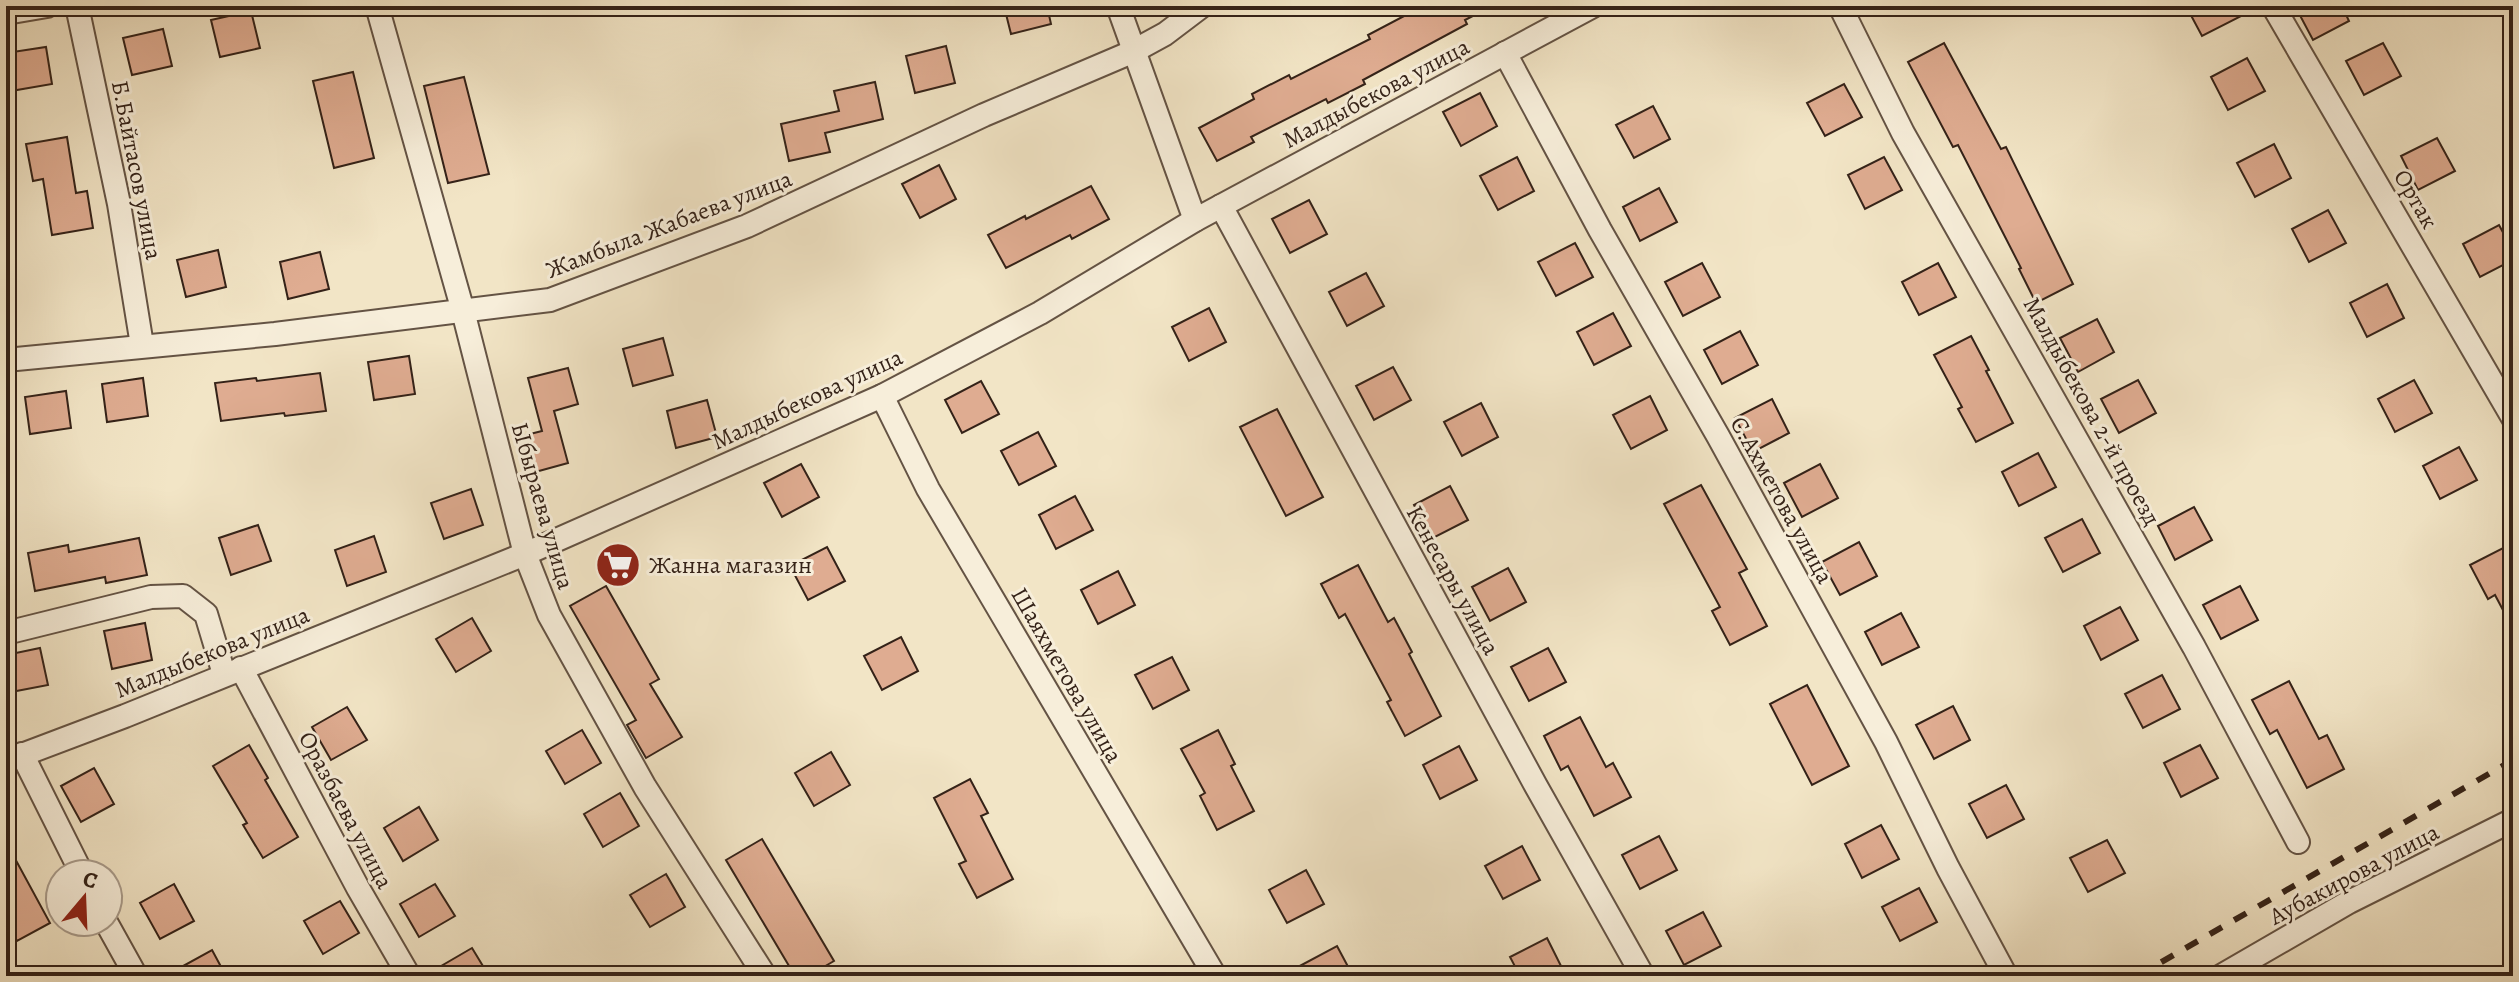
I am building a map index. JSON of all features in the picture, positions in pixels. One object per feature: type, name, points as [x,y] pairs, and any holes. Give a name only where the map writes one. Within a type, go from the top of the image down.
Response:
[{"type":"street","points":[[6,13],[47,6]]},
{"type":"street","name":"Б.Байтасов улица","points":[[77,6],[119,204],[142,345]]},
{"type":"street","name":"Ыбыраева улица","points":[[377,6],[463,311],[525,554],[549,615],[645,787],[765,976]]},
{"type":"street","points":[[1118,6],[1132,52],[1195,220]]},
{"type":"street","name":"Жамбыла Жабаева улица","points":[[6,360],[275,334],[550,300],[747,226],[984,115],[1132,52],[1165,34],[1202,6]]},
{"type":"street","name":"Малдыбекова улица","points":[[14,758],[525,554],[882,396],[1040,313],[1195,220],[1593,6]]},
{"type":"street","name":"Малдыбекова 2-й проезд","points":[[1840,6],[1903,133],[2186,633],[2298,842]]},
{"type":"street","name":"Ортак","points":[[2273,6],[2513,418]]},
{"type":"street","name":"С.Ахметова улица","points":[[1505,53],[1600,230],[1718,436],[1886,742],[2006,976]]},
{"type":"street","name":"Кенесары улица","points":[[1221,206],[1536,786],[1643,976]]},
{"type":"street","name":"Шаяхметова улица","points":[[882,396],[928,489],[1215,976]]},
{"type":"street","name":"Оразбаева улица","points":[[6,633],[151,597],[183,596],[206,614],[232,671],[409,976]]},
{"type":"street","points":[[14,758],[73,858]]},
{"type":"street","name":"Аубакирова улица","points":[[2221,976],[2349,902],[2513,820]]},
{"type":"street","points":[[115,938],[136,976]]},
{"type":"building","points":[[1004,6],[1047,6],[1051,24],[1011,34]]},
{"type":"building","points":[[1423,6],[1492,6],[1465,20],[1467,24],[1363,80],[1365,84],[1328,103],[1326,99],[1251,137],[1254,142],[1217,161],[1199,128],[1254,99],[1252,94],[1289,75],[1291,79],[1370,39],[1368,35]]},
{"type":"building","points":[[2186,6],[2259,6],[2259,7],[2202,36]]},
{"type":"building","points":[[2295,6],[2342,6],[2349,21],[2313,40]]},
{"type":"building","points":[[251,11],[260,48],[220,57],[211,20]]},
{"type":"building","points":[[163,29],[172,66],[132,75],[123,38]]},
{"type":"building","points":[[1944,43],[2001,149],[2006,147],[2073,284],[2036,303],[1958,145],[1953,147],[1908,62]]},
{"type":"building","points":[[2383,43],[2401,76],[2364,95],[2346,61]]},
{"type":"building","points":[[946,46],[955,83],[915,93],[906,56]]},
{"type":"building","points":[[46,47],[52,84],[11,91],[6,53]]},
{"type":"building","points":[[2247,58],[2265,91],[2228,110],[2211,77]]},
{"type":"building","points":[[353,72],[374,158],[334,168],[313,81]]},
{"type":"building","points":[[464,77],[489,174],[448,183],[424,86]]},
{"type":"building","points":[[875,82],[883,119],[825,133],[830,152],[789,161],[781,124],[839,111],[834,91]]},
{"type":"building","points":[[1844,84],[1862,117],[1825,136],[1807,103]]},
{"type":"building","points":[[1480,93],[1497,126],[1461,146],[1443,112]]},
{"type":"building","points":[[1653,106],[1670,139],[1634,158],[1616,125]]},
{"type":"building","points":[[67,137],[76,193],[87,191],[93,228],[52,235],[43,179],[33,181],[26,144]]},
{"type":"building","points":[[2437,138],[2455,171],[2418,190],[2401,156]]},
{"type":"building","points":[[2274,144],[2291,178],[2255,197],[2237,163]]},
{"type":"building","points":[[1517,157],[1534,191],[1498,210],[1480,176]]},
{"type":"building","points":[[1884,157],[1902,190],[1865,209],[1848,175]]},
{"type":"building","points":[[939,165],[956,199],[920,218],[902,184]]},
{"type":"building","points":[[1091,186],[1109,219],[1006,268],[988,235]]},
{"type":"building","points":[[1659,188],[1677,222],[1640,241],[1623,207]]},
{"type":"building","points":[[1309,200],[1327,234],[1290,253],[1272,219]]},
{"type":"building","points":[[2328,210],[2346,243],[2309,262],[2292,229]]},
{"type":"building","points":[[2499,225],[2513,251],[2513,260],[2480,277],[2463,244]]},
{"type":"building","points":[[1575,243],[1593,277],[1556,296],[1538,262]]},
{"type":"building","points":[[218,250],[226,287],[186,297],[177,260]]},
{"type":"building","points":[[320,252],[329,289],[288,299],[280,262]]},
{"type":"building","points":[[1702,263],[1720,297],[1683,316],[1665,282]]},
{"type":"building","points":[[1938,263],[1956,297],[1919,315],[1902,282]]},
{"type":"building","points":[[1366,273],[1384,306],[1347,326],[1329,292]]},
{"type":"building","points":[[2387,284],[2404,318],[2367,337],[2350,303]]},
{"type":"building","points":[[1209,308],[1226,342],[1189,361],[1172,327]]},
{"type":"building","points":[[1613,313],[1631,346],[1594,365],[1577,332]]},
{"type":"building","points":[[2097,319],[2114,352],[2078,372],[2060,338]]},
{"type":"building","points":[[1740,331],[1758,365],[1722,384],[1704,350]]},
{"type":"building","points":[[1971,336],[2013,423],[1976,442],[1958,409],[1962,407],[1934,355]]},
{"type":"building","points":[[663,338],[673,375],[633,386],[623,349]]},
{"type":"building","points":[[409,356],[415,394],[374,400],[368,362]]},
{"type":"building","points":[[1393,367],[1411,400],[1374,420],[1356,386]]},
{"type":"building","points":[[568,368],[578,404],[554,411],[568,463],[528,474],[518,437],[542,431],[528,378]]},
{"type":"building","points":[[320,373],[326,411],[221,421],[215,383]]},
{"type":"building","points":[[143,378],[148,416],[107,422],[102,384]]},
{"type":"building","points":[[2138,380],[2156,413],[2119,433],[2101,399]]},
{"type":"building","points":[[2414,380],[2432,413],[2395,432],[2378,399]]},
{"type":"building","points":[[981,381],[999,414],[962,433],[945,400]]},
{"type":"building","points":[[66,391],[71,428],[30,434],[25,397]]},
{"type":"building","points":[[1650,396],[1667,430],[1631,449],[1613,415]]},
{"type":"building","points":[[1772,399],[1789,433],[1753,452],[1735,418]]},
{"type":"building","points":[[707,400],[717,437],[676,448],[667,411]]},
{"type":"building","points":[[1481,403],[1498,437],[1462,456],[1444,422]]},
{"type":"building","points":[[1277,409],[1323,497],[1286,516],[1240,427]]},
{"type":"building","points":[[1038,432],[1056,466],[1019,485],[1001,451]]},
{"type":"building","points":[[2459,447],[2477,480],[2440,499],[2423,466]]},
{"type":"building","points":[[2038,453],[2056,487],[2019,506],[2002,472]]},
{"type":"building","points":[[801,464],[819,497],[782,517],[764,483]]},
{"type":"building","points":[[1820,464],[1838,498],[1802,517],[1784,483]]},
{"type":"building","points":[[1701,485],[1747,569],[1739,573],[1767,626],[1730,645],[1712,611],[1720,607],[1664,504]]},
{"type":"building","points":[[1450,486],[1468,520],[1431,539],[1414,505]]},
{"type":"building","points":[[471,489],[483,525],[444,539],[431,503]]},
{"type":"building","points":[[1075,496],[1093,530],[1056,549],[1039,515]]},
{"type":"building","points":[[2194,507],[2212,540],[2175,560],[2158,526]]},
{"type":"building","points":[[2082,519],[2100,553],[2063,572],[2045,538]]},
{"type":"building","points":[[258,525],[271,561],[231,575],[219,538]]},
{"type":"building","points":[[374,536],[386,572],[347,586],[335,550]]},
{"type":"building","points":[[139,538],[147,575],[106,583],[105,577],[35,591],[28,553],[68,545],[69,552]]},
{"type":"building","points":[[1859,542],[1877,576],[1840,595],[1822,562]]},
{"type":"building","points":[[2507,546],[2513,558],[2513,629],[2495,595],[2488,599],[2470,565]]},
{"type":"building","points":[[827,547],[845,581],[808,600],[790,566]]},
{"type":"building","points":[[1358,565],[1388,622],[1394,618],[1441,716],[1405,736],[1387,702],[1391,700],[1345,614],[1339,618],[1321,584]]},
{"type":"building","points":[[1508,568],[1526,602],[1490,621],[1472,587]]},
{"type":"building","points":[[1118,571],[1135,605],[1098,624],[1081,590]]},
{"type":"building","points":[[606,586],[659,679],[650,684],[682,737],[646,758],[627,725],[636,720],[570,606]]},
{"type":"building","points":[[2240,586],[2258,620],[2221,639],[2203,605]]},
{"type":"building","points":[[2120,607],[2138,640],[2101,660],[2084,626]]},
{"type":"building","points":[[1901,613],[1919,647],[1882,665],[1865,632]]},
{"type":"building","points":[[472,618],[491,651],[456,672],[436,639]]},
{"type":"building","points":[[145,623],[152,660],[112,669],[104,631]]},
{"type":"building","points":[[901,637],[918,671],[882,690],[864,656]]},
{"type":"building","points":[[40,648],[48,685],[6,693],[6,655]]},
{"type":"building","points":[[1548,648],[1566,682],[1529,701],[1511,667]]},
{"type":"building","points":[[1172,657],[1189,690],[1153,709],[1135,675]]},
{"type":"building","points":[[2162,675],[2180,709],[2143,728],[2125,694]]},
{"type":"building","points":[[2289,681],[2319,739],[2327,735],[2344,769],[2307,788],[2277,730],[2270,734],[2252,700]]},
{"type":"building","points":[[1807,685],[1849,766],[1812,785],[1770,704]]},
{"type":"building","points":[[1953,706],[1970,740],[1934,759],[1916,725]]},
{"type":"building","points":[[347,707],[367,740],[331,760],[312,727]]},
{"type":"building","points":[[1580,717],[1606,767],[1613,763],[1631,797],[1594,816],[1568,766],[1561,770],[1544,736]]},
{"type":"building","points":[[582,730],[601,763],[565,784],[546,751]]},
{"type":"building","points":[[1218,730],[1235,764],[1231,766],[1254,811],[1217,830],[1200,796],[1205,793],[1181,749]]},
{"type":"building","points":[[249,745],[298,837],[263,858],[243,825],[247,823],[213,766]]},
{"type":"building","points":[[2200,745],[2218,778],[2181,797],[2164,763]]},
{"type":"building","points":[[1459,746],[1477,780],[1440,799],[1423,765]]},
{"type":"building","points":[[831,752],[850,785],[814,806],[795,773]]},
{"type":"building","points":[[94,768],[114,804],[81,822],[61,786]]},
{"type":"building","points":[[970,779],[988,813],[981,816],[1013,879],[977,898],[959,864],[966,861],[934,798]]},
{"type":"building","points":[[2006,785],[2024,819],[1987,838],[1969,804]]},
{"type":"building","points":[[620,793],[639,826],[603,847],[584,814]]},
{"type":"building","points":[[419,807],[438,840],[403,861],[384,828]]},
{"type":"building","points":[[1881,825],[1899,859],[1862,878],[1845,844]]},
{"type":"building","points":[[1659,836],[1677,870],[1640,889],[1622,855]]},
{"type":"building","points":[[762,839],[834,961],[808,976],[795,976],[726,860]]},
{"type":"building","points":[[2107,840],[2125,873],[2088,892],[2070,858]]},
{"type":"building","points":[[6,842],[44,912],[44,926],[17,941],[6,921]]},
{"type":"building","points":[[1522,846],[1540,880],[1503,899],[1485,866]]},
{"type":"building","points":[[1306,870],[1324,904],[1287,923],[1269,890]]},
{"type":"building","points":[[666,874],[685,907],[650,927],[630,895]]},
{"type":"building","points":[[174,884],[194,921],[160,939],[140,903]]},
{"type":"building","points":[[435,884],[455,916],[419,937],[400,904]]},
{"type":"building","points":[[1919,888],[1937,922],[1900,941],[1882,907]]},
{"type":"building","points":[[340,901],[359,933],[323,954],[304,921]]},
{"type":"building","points":[[1703,912],[1721,946],[1684,965],[1666,931]]},
{"type":"building","points":[[1547,938],[1566,976],[1520,976],[1510,957]]},
{"type":"building","points":[[1337,946],[1353,976],[1281,976]]},
{"type":"building","points":[[472,948],[489,976],[424,976]]},
{"type":"building","points":[[212,950],[226,976],[165,976]]},
{"type":"railway","points":[[2137,976],[2513,760]]},
{"type":"place","name":"Жанна магазин","points":[[618,565]]}]
